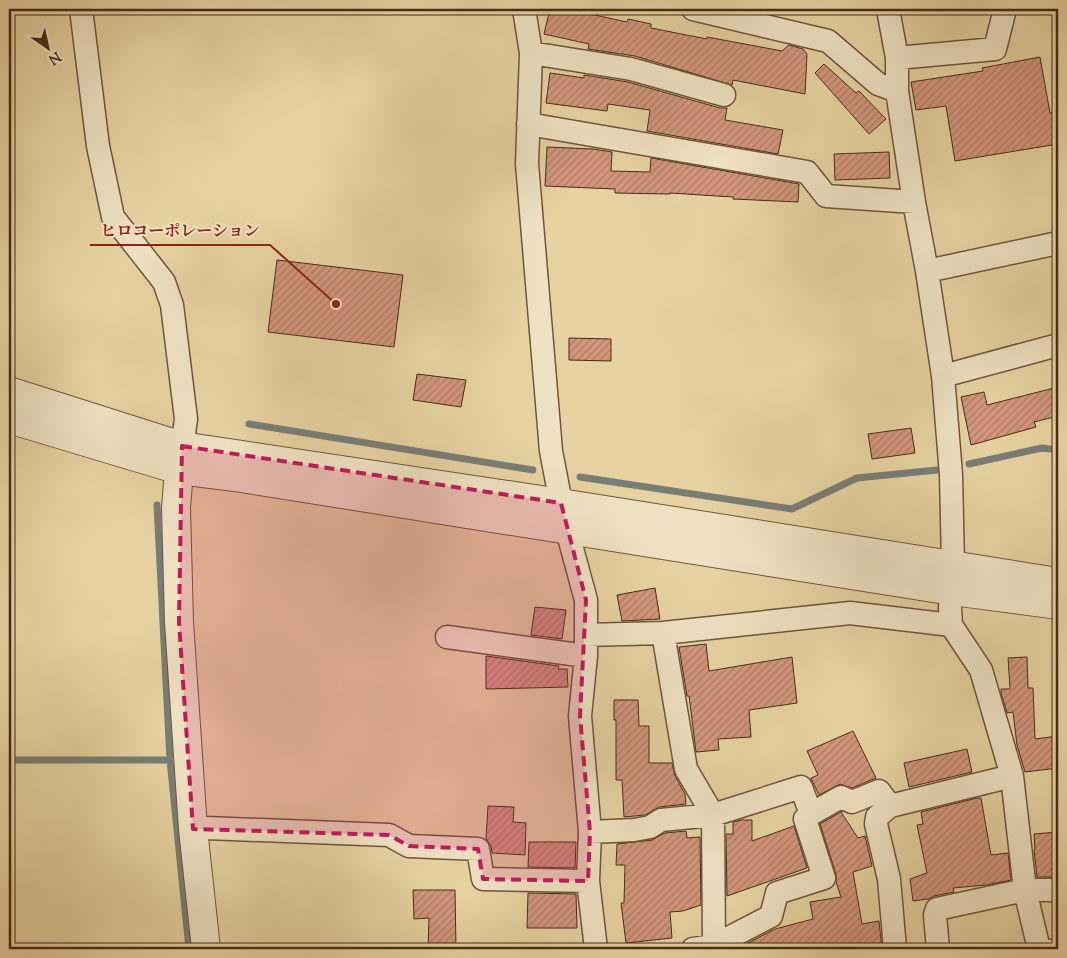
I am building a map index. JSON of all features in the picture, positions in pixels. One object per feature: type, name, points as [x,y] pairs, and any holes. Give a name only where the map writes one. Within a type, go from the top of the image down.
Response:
[{"type":"street","points":[[81,9],[98,146],[114,217],[164,282],[172,305],[186,420],[180,458],[176,508],[179,622],[193,829],[206,949]]},
{"type":"street","points":[[524,9],[532,53],[527,164],[551,451],[567,530],[586,600],[586,645],[580,716],[590,832],[588,881],[596,949]]},
{"type":"street","points":[[693,9],[828,41],[878,84],[897,91]]},
{"type":"street","points":[[888,9],[897,58],[897,91],[943,376],[951,475],[951,625],[981,670],[1012,776],[1025,890],[1045,947]]},
{"type":"street","points":[[897,58],[995,49],[1005,9]]},
{"type":"street","points":[[532,53],[631,69],[724,94]]},
{"type":"street","points":[[528,124],[807,172],[826,196],[914,202]]},
{"type":"street","points":[[927,271],[1058,244]]},
{"type":"street","points":[[943,376],[1058,345]]},
{"type":"street","points":[[9,391],[180,458],[561,503],[952,578],[1058,606]]},
{"type":"street","points":[[9,419],[180,458],[567,530],[952,578],[1058,582]]},
{"type":"street","points":[[447,637],[586,645],[663,634],[850,613],[951,625]]},
{"type":"street","points":[[663,634],[686,770],[713,815],[707,948],[771,916],[777,893],[824,878],[804,819],[841,797],[852,802],[879,792],[890,806]]},
{"type":"street","points":[[895,949],[889,879],[876,824],[877,817],[890,806],[1012,776]]},
{"type":"street","points":[[590,832],[634,830],[650,827],[661,820],[713,815],[801,786],[811,814]]},
{"type":"street","points":[[193,829],[389,835],[409,846],[478,848],[483,879],[588,881]]},
{"type":"street","points":[[938,949],[935,915],[937,909],[1025,890],[1058,890]]},
{"type":"highlighted area","points":[[182,446],[561,503],[586,600],[580,716],[590,832],[588,881],[483,879],[478,849],[409,846],[389,835],[193,829],[179,622]]},
{"type":"building","points":[[550,9],[577,9],[577,11],[627,22],[628,19],[651,24],[651,28],[782,51],[789,45],[803,49],[807,54],[805,94],[733,80],[732,85],[635,56],[588,49],[589,44],[544,34]]},
{"type":"building","points":[[1040,57],[1050,113],[1058,112],[1058,144],[955,161],[946,106],[916,110],[911,82],[983,71],[982,68]]},
{"type":"building","points":[[824,64],[856,93],[859,91],[886,119],[869,134],[815,73]]},
{"type":"building","points":[[550,73],[584,78],[584,75],[628,82],[720,108],[727,108],[725,120],[783,130],[778,154],[647,131],[650,110],[608,104],[607,111],[546,103]]},
{"type":"building","points":[[547,147],[593,149],[612,152],[611,171],[650,172],[651,158],[799,184],[798,202],[733,199],[733,197],[670,193],[615,193],[615,189],[545,186]]},
{"type":"building","points":[[889,152],[890,178],[835,180],[834,154]]},
{"type":"building","points":[[277,260],[403,275],[394,347],[268,332]]},
{"type":"building","points":[[569,338],[611,339],[611,361],[569,360]]},
{"type":"building","points":[[417,374],[466,380],[461,407],[413,400]]},
{"type":"building","points":[[1058,387],[1058,416],[1034,422],[1036,427],[971,445],[961,397],[984,392],[987,405]]},
{"type":"building","points":[[911,428],[915,453],[872,459],[868,434]]},
{"type":"building","points":[[655,588],[660,619],[622,621],[617,595]]},
{"type":"building","points":[[535,607],[566,610],[562,639],[531,635]]},
{"type":"building","points":[[706,644],[709,671],[792,657],[797,703],[749,710],[751,737],[718,739],[719,750],[696,752],[689,696],[687,696],[679,647]]},
{"type":"building","points":[[486,656],[559,666],[558,669],[567,669],[568,687],[486,689]]},
{"type":"building","points":[[1027,657],[1028,688],[1033,688],[1035,739],[1058,736],[1058,768],[1025,772],[1017,745],[1013,712],[1007,713],[1001,693],[1001,689],[1010,689],[1008,658]]},
{"type":"building","points":[[614,700],[638,700],[639,726],[649,726],[649,763],[672,763],[675,776],[685,794],[686,804],[659,807],[645,815],[624,817],[622,780],[616,780]]},
{"type":"building","points":[[853,731],[876,778],[852,788],[840,784],[819,795],[811,778],[818,775],[807,751]]},
{"type":"building","points":[[967,749],[972,772],[909,787],[904,763]]},
{"type":"building","points":[[981,798],[991,855],[1008,853],[1011,880],[986,885],[953,888],[954,892],[913,901],[910,879],[927,873],[917,825],[923,824],[921,812]]},
{"type":"building","points":[[488,806],[514,807],[513,822],[526,823],[525,855],[492,853],[491,846],[486,839]]},
{"type":"building","points":[[841,812],[858,838],[865,836],[872,866],[853,872],[862,924],[879,921],[882,949],[745,949],[744,945],[775,929],[813,919],[810,902],[841,897],[836,882],[836,874],[820,824]]},
{"type":"building","points":[[752,820],[752,841],[794,826],[807,868],[727,896],[726,834],[733,834],[733,822]]},
{"type":"building","points":[[686,831],[687,838],[700,837],[701,905],[683,911],[670,912],[672,938],[626,943],[621,903],[624,903],[625,865],[616,865],[617,844],[652,840],[665,833]]},
{"type":"building","points":[[1058,832],[1058,877],[1037,877],[1034,834]]},
{"type":"building","points":[[529,842],[576,842],[575,868],[528,867]]},
{"type":"building","points":[[413,890],[455,890],[456,949],[428,949],[429,918],[414,919]]},
{"type":"building","points":[[528,893],[576,894],[577,928],[527,928]]},
{"type":"waterway","points":[[249,424],[533,470]]},
{"type":"waterway","points":[[969,464],[1042,448],[1058,450]]},
{"type":"waterway","points":[[580,477],[792,509],[857,478],[937,470]]},
{"type":"waterway","points":[[157,505],[170,760],[189,949]]},
{"type":"waterway","points":[[9,760],[170,760]]},
{"type":"place","name":"ヒロコーポレーション","points":[[336,304]]}]
